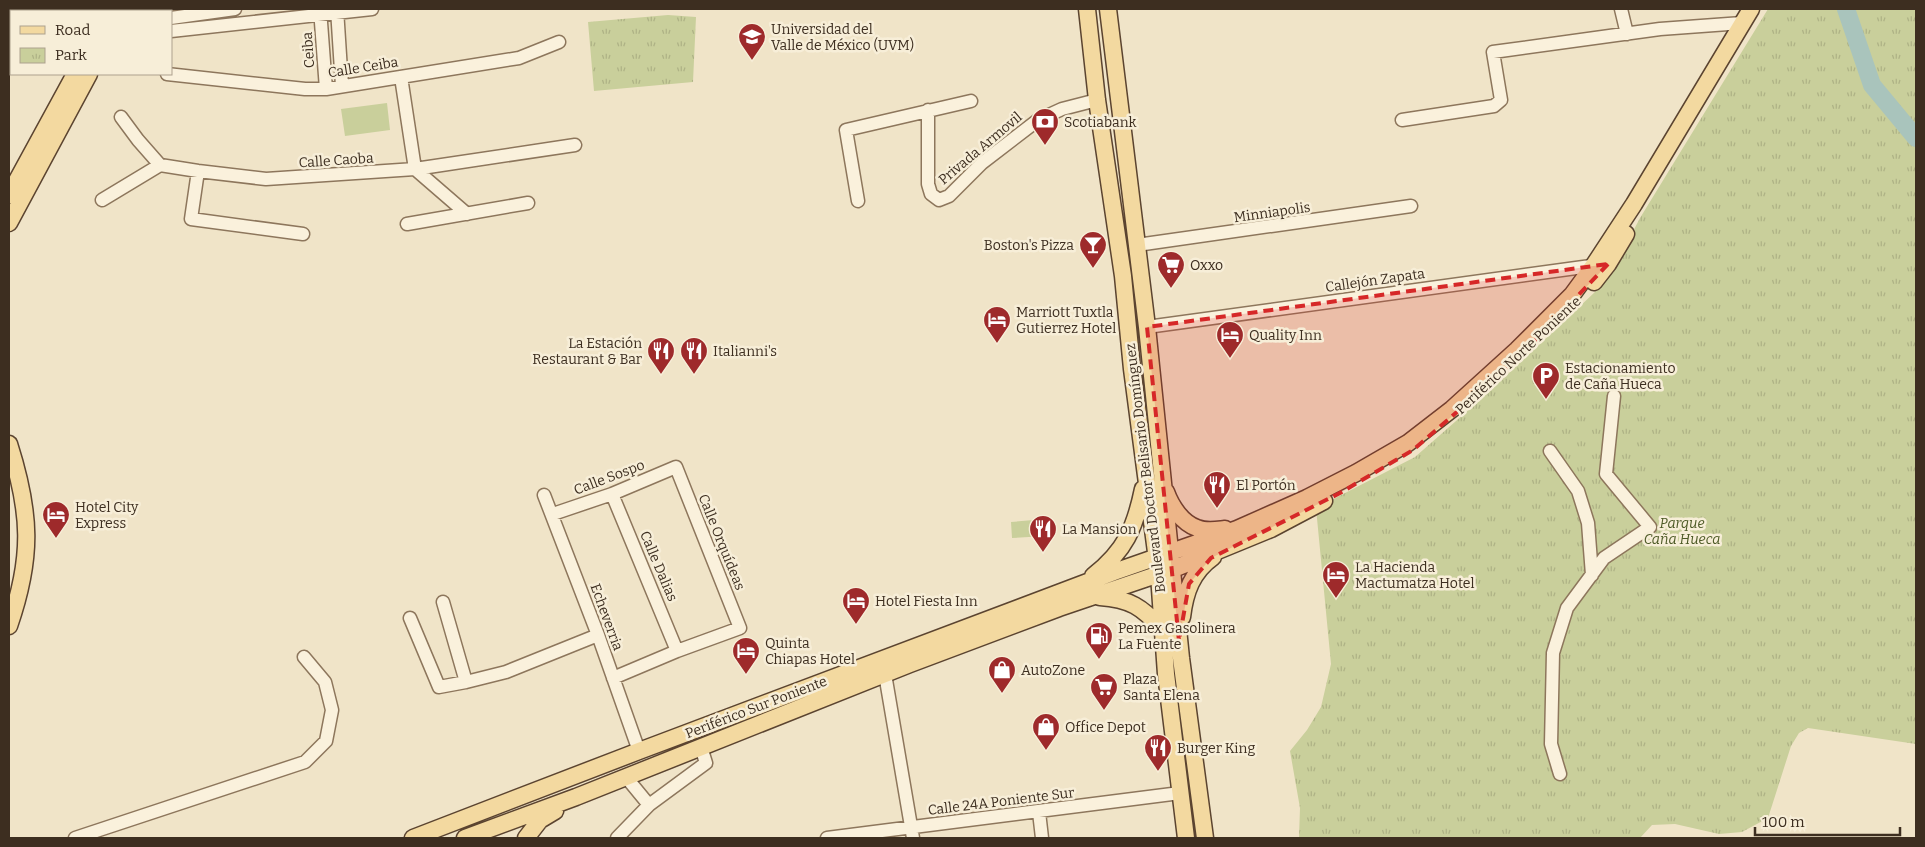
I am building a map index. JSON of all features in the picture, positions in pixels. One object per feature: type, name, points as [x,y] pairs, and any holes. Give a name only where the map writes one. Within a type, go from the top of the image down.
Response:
[{"type":"main road","name":"Boulevard Doctor Belisario Domínguez","points":[[1088,9],[1097,100],[1164,564],[1179,641],[1205,838]]},
{"type":"main road","name":"Boulevard Doctor Belisario Domínguez","points":[[1108,9],[1147,327],[1153,479]]},
{"type":"main road","name":"Periférico Norte Poniente","points":[[1164,564],[1226,548],[1272,529],[1413,450],[1516,361],[1583,295],[1639,196],[1751,9]]},
{"type":"main road","name":"Periférico Norte Poniente","points":[[1164,564],[1307,498],[1356,473],[1408,442],[1452,408],[1517,350],[1601,264],[1760,9]]},
{"type":"main road","points":[[9,195],[85,75]]},
{"type":"main road","points":[[9,222],[85,75]]},
{"type":"main road","points":[[9,444],[26,520],[26,558],[21,588],[9,626]]},
{"type":"main road","points":[[1153,479],[1186,523],[1207,530],[1237,529]]},
{"type":"main road","points":[[1080,586],[1118,554],[1138,517],[1153,479]]},
{"type":"main road","points":[[1179,641],[1184,601],[1189,584],[1198,569],[1226,548]]},
{"type":"main road","name":"Boulevard Doctor Belisario Domínguez","points":[[1164,564],[1162,629],[1186,838]]},
{"type":"main road","name":"Periférico Sur Poniente","points":[[466,838],[493,833],[576,796],[701,747],[859,676],[916,646],[1080,586],[1164,564]]},
{"type":"main road","name":"Periférico Sur Poniente","points":[[413,838],[639,751],[859,676],[885,674],[1093,596],[1164,564]]},
{"type":"main road","points":[[1093,596],[1118,598],[1129,602],[1147,613],[1162,629]]},
{"type":"main road","points":[[910,664],[916,656],[916,646]]},
{"type":"main road","points":[[526,838],[540,820],[576,796]]},
{"type":"main road","points":[[484,811],[493,833]]},
{"type":"street","points":[[172,18],[235,9]]},
{"type":"street","points":[[172,31],[320,12],[372,9]]},
{"type":"street","points":[[1621,9],[1626,34]]},
{"type":"street","points":[[337,11],[342,86]]},
{"type":"street","name":"Ceiba","points":[[320,12],[326,88]]},
{"type":"street","points":[[1402,120],[1499,104],[1501,100],[1493,52],[1626,34],[1742,24]]},
{"type":"street","name":"Calle Ceiba","points":[[172,74],[305,89],[326,88],[519,58],[558,42]]},
{"type":"street","points":[[401,77],[415,169],[467,214]]},
{"type":"street","name":"Privada Armovil","points":[[928,110],[928,184],[931,194],[939,200],[949,196],[982,163],[1038,120],[1062,109],[1097,100]]},
{"type":"street","points":[[858,201],[846,130],[971,101]]},
{"type":"street","points":[[102,200],[160,164],[138,140],[121,117]]},
{"type":"street","name":"Calle Caoba","points":[[160,164],[198,172],[266,179],[415,169],[575,145]]},
{"type":"street","points":[[198,172],[191,220],[303,234]]},
{"type":"street","points":[[407,224],[528,203]]},
{"type":"street","name":"Minniapolis","points":[[1137,245],[1412,206]]},
{"type":"street","name":"Callejón Zapata","points":[[1147,327],[1601,264]]},
{"type":"street","points":[[1560,774],[1550,744],[1553,653],[1567,608],[1604,558],[1650,527],[1606,474],[1614,396]]},
{"type":"street","points":[[1550,451],[1578,491],[1588,523],[1592,575]]},
{"type":"street","name":"Calle Sospo","points":[[553,514],[612,494],[676,467]]},
{"type":"street","name":"Calle Orquídeas","points":[[676,467],[740,628],[677,651]]},
{"type":"street","name":"Calle Dalias","points":[[612,494],[677,651]]},
{"type":"street","name":"Echeverria","points":[[544,495],[553,514],[598,635],[639,751]]},
{"type":"street","points":[[443,602],[466,682]]},
{"type":"street","points":[[410,618],[439,687],[506,672],[598,635]]},
{"type":"street","points":[[613,678],[677,651]]},
{"type":"street","points":[[75,838],[305,762],[326,741],[332,710],[325,682],[304,657]]},
{"type":"street","points":[[885,674],[912,832]]},
{"type":"street","points":[[617,838],[649,805],[706,763],[701,747]]},
{"type":"street","points":[[626,777],[649,805]]},
{"type":"street","name":"Calle 24A Poniente Sur","points":[[827,838],[912,832],[1039,812],[1180,793]]},
{"type":"street","points":[[1039,812],[1042,838]]},
{"type":"highlighted area","points":[[1608,264],[1516,361],[1413,450],[1340,493],[1211,558],[1189,584],[1179,641],[1147,327]]},
{"type":"green space","name":"Parque Caña Hueca","points":[[1768,9],[1916,9],[1916,744],[1808,728],[1799,733],[1791,746],[1768,818],[1742,832],[1719,834],[1675,824],[1652,825],[1640,838],[1299,838],[1300,808],[1290,751],[1307,730],[1321,707],[1331,664],[1316,508],[1415,457],[1489,392],[1596,291]]},
{"type":"green space","points":[[668,15],[696,17],[693,82],[594,91],[588,22]]},
{"type":"green space","points":[[387,103],[390,130],[345,136],[341,109]]},
{"type":"green space","points":[[1045,519],[1046,536],[1012,538],[1011,522]]},
{"type":"waterway","points":[[1846,9],[1872,85],[1916,138]]},
{"type":"place","name":"Universidad del Valle de México (UVM)","points":[[752,61]]},
{"type":"place","name":"Scotiabank","points":[[1045,146]]},
{"type":"place","name":"Boston's Pizza","points":[[1093,269]]},
{"type":"place","name":"Oxxo","points":[[1171,289]]},
{"type":"place","name":"Marriott Tuxtla Gutierrez Hotel","points":[[997,344]]},
{"type":"place","name":"Quality Inn","points":[[1230,359]]},
{"type":"place","name":"La Estación Restaurant & Bar","points":[[661,375]]},
{"type":"place","name":"Italianni's","points":[[694,375]]},
{"type":"place","name":"Estacionamiento de Caña Hueca","points":[[1546,400]]},
{"type":"place","name":"El Portón","points":[[1217,509]]},
{"type":"place","name":"Hotel City Express","points":[[56,539]]},
{"type":"place","name":"La Mansion","points":[[1043,553]]},
{"type":"place","name":"La Hacienda Mactumatza Hotel","points":[[1336,599]]},
{"type":"place","name":"Hotel Fiesta Inn","points":[[856,625]]},
{"type":"place","name":"Pemex Gasolinera La Fuente","points":[[1099,660]]},
{"type":"place","name":"Quinta Chiapas Hotel","points":[[746,675]]},
{"type":"place","name":"AutoZone","points":[[1002,694]]},
{"type":"place","name":"Plaza Santa Elena","points":[[1104,711]]},
{"type":"place","name":"Office Depot","points":[[1046,751]]},
{"type":"place","name":"Burger King","points":[[1158,772]]}]
